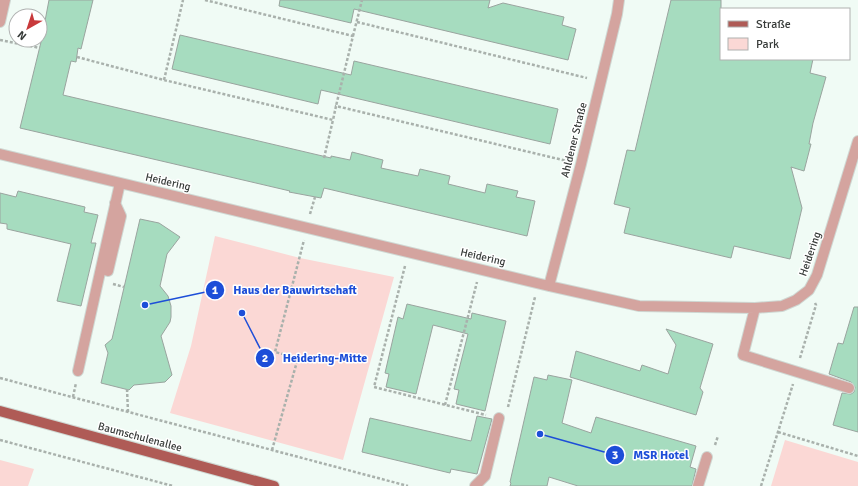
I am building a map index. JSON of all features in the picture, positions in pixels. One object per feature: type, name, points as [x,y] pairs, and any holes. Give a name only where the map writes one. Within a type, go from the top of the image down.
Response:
[{"type":"main road","name":"Baumschulenallee","points":[[0,411],[274,486]]},
{"type":"street","points":[[0,22],[5,0]]},
{"type":"street","name":"Ahldener Straße","points":[[549,286],[581,164],[617,14],[619,0]]},
{"type":"street","name":"Heidering","points":[[0,154],[549,286],[639,306],[755,308],[782,306],[796,300],[809,290],[816,275],[858,141]]},
{"type":"street","points":[[78,371],[120,183]]},
{"type":"street","points":[[108,271],[121,216],[115,203]]},
{"type":"street","points":[[755,308],[743,355],[849,388]]},
{"type":"street","points":[[475,486],[485,476],[499,418]]},
{"type":"street","points":[[698,486],[707,456]]},
{"type":"path","points":[[164,80],[183,0]]},
{"type":"path","points":[[205,0],[353,36]]},
{"type":"path","points":[[324,158],[362,0]]},
{"type":"path","points":[[356,22],[601,81]]},
{"type":"path","points":[[77,57],[164,80],[333,120]]},
{"type":"path","points":[[336,106],[581,164]]},
{"type":"path","points":[[272,450],[298,358],[275,352],[295,280],[315,197]]},
{"type":"path","points":[[408,252],[374,387],[505,420],[539,283]]},
{"type":"path","points":[[445,405],[480,269]]},
{"type":"path","points":[[761,486],[816,305],[809,290]]},
{"type":"path","points":[[0,378],[408,486]]},
{"type":"path","points":[[127,389],[128,412]]},
{"type":"path","points":[[778,432],[858,456]]},
{"type":"path","points":[[0,440],[173,486]]},
{"type":"green space","points":[[215,236],[300,258],[394,277],[343,460],[170,413],[191,346]]},
{"type":"green space","points":[[785,440],[858,462],[858,486],[771,486]]},
{"type":"green space","points":[[0,460],[34,469],[28,486],[0,486]]},
{"type":"building","points":[[49,0],[93,0],[81,49],[78,48],[76,62],[71,61],[63,95],[331,158],[331,156],[350,160],[352,152],[383,160],[381,168],[418,176],[420,169],[450,176],[448,184],[485,193],[487,184],[518,191],[516,197],[535,201],[527,236],[324,188],[321,198],[289,192],[290,191],[20,128],[40,48],[48,48],[47,8]]},
{"type":"building","points":[[280,0],[490,0],[488,8],[503,3],[564,17],[562,25],[576,29],[568,60],[354,9],[351,23],[279,6]]},
{"type":"building","points":[[671,0],[721,0],[720,60],[813,60],[810,73],[826,77],[813,123],[809,144],[811,144],[804,171],[791,167],[802,208],[790,259],[734,246],[731,258],[624,233],[630,208],[614,204],[627,150],[635,151]]},
{"type":"building","points":[[180,35],[351,75],[354,61],[558,109],[550,144],[321,90],[318,104],[172,69]]},
{"type":"building","points":[[18,191],[85,207],[84,212],[98,215],[91,243],[96,243],[81,306],[57,301],[71,244],[7,229],[7,224],[0,223],[0,193],[16,197]]},
{"type":"building","points":[[140,219],[159,223],[180,237],[167,254],[160,286],[168,296],[171,306],[170,322],[161,336],[172,375],[165,382],[134,385],[129,390],[101,383],[108,353],[105,345],[112,339]]},
{"type":"building","points":[[407,304],[471,319],[472,313],[506,321],[485,411],[456,404],[459,390],[454,389],[468,334],[433,325],[416,394],[386,387],[389,374],[385,373],[398,317],[403,319]]},
{"type":"building","points":[[854,307],[858,307],[858,432],[833,425],[842,393],[851,394],[854,392],[855,387],[851,382],[829,374],[838,343],[843,344]]},
{"type":"building","points":[[666,329],[713,344],[700,388],[703,392],[696,415],[570,377],[576,351],[640,371],[642,365],[668,374],[676,345]]},
{"type":"building","points":[[548,375],[572,380],[562,423],[591,433],[596,417],[696,446],[690,467],[696,469],[692,486],[578,486],[549,477],[547,486],[510,486],[534,377],[547,380]]},
{"type":"building","points":[[477,416],[492,419],[477,474],[451,469],[450,473],[362,452],[370,418],[471,441]]},
{"type":"place","name":"Haus der Bauwirtschaft","points":[[145,305]]},
{"type":"place","name":"Heidering-Mitte","points":[[242,313]]},
{"type":"place","name":"MSR Hotel","points":[[540,434]]}]
